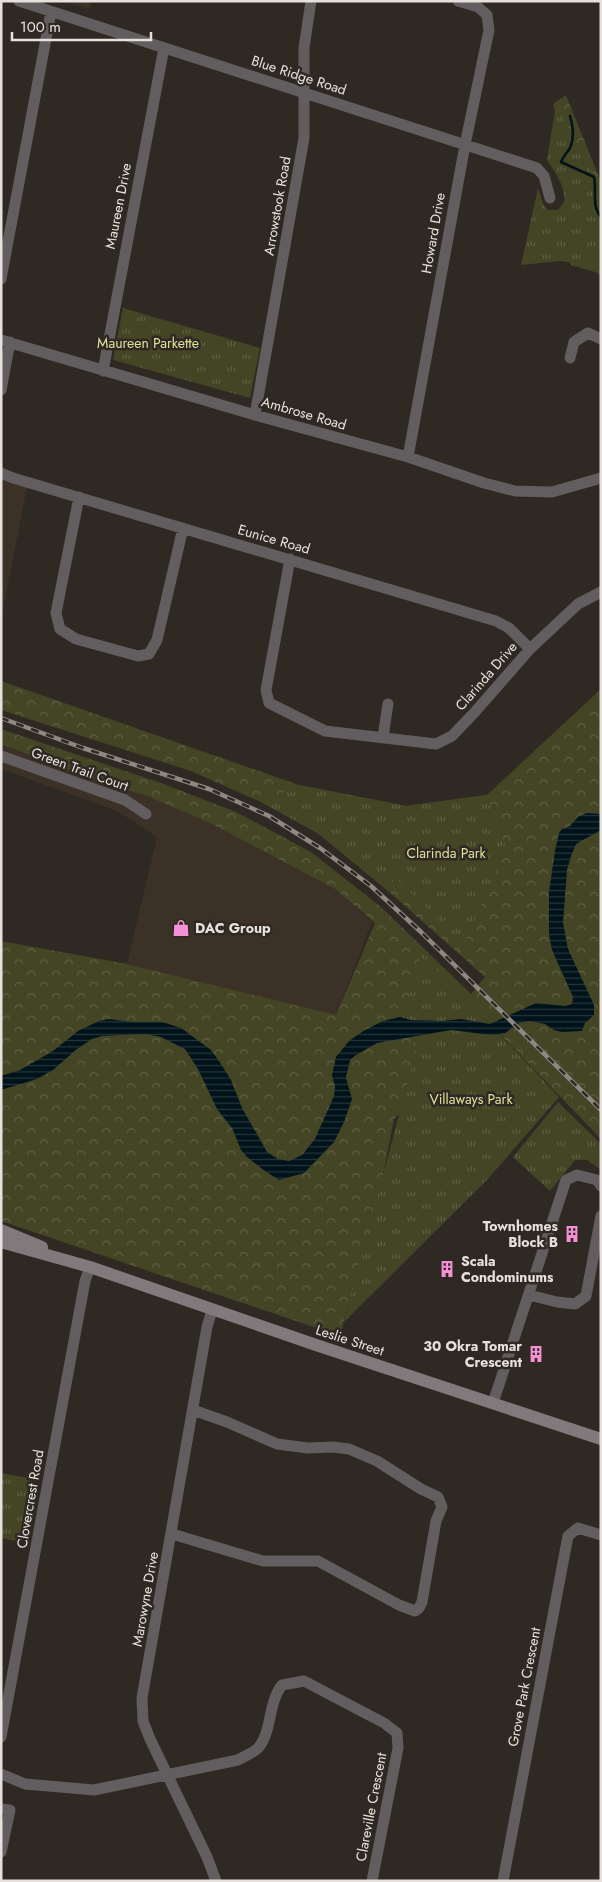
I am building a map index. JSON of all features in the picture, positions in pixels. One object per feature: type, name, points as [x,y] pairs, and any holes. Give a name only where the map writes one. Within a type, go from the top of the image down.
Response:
[{"type":"main road","name":"Leslie Street","points":[[1,1230],[90,1267],[212,1310],[601,1439]]},
{"type":"main road","name":"Leslie Street","points":[[1,1242],[90,1267]]},
{"type":"street","name":"Blue Ridge Road","points":[[20,1],[537,168],[544,176],[550,198]]},
{"type":"street","name":"Arrowstook Road","points":[[255,415],[304,138],[304,48],[312,1]]},
{"type":"street","name":"Howard Drive","points":[[408,457],[465,145],[489,30],[487,15],[478,8],[458,1]]},
{"type":"street","points":[[1,279],[51,12]]},
{"type":"street","name":"Maureen Drive","points":[[102,370],[164,48]]},
{"type":"street","points":[[570,358],[574,342],[588,333],[601,340]]},
{"type":"street","points":[[1,390],[6,341]]},
{"type":"street","name":"Ambrose Road","points":[[6,341],[255,415],[408,457],[484,483],[515,491],[552,492],[601,478]]},
{"type":"street","name":"Eunice Road","points":[[1,473],[496,620],[509,628],[530,649]]},
{"type":"street","points":[[79,497],[56,614],[60,629],[76,638],[138,656],[149,654],[157,640],[182,528]]},
{"type":"street","name":"Clarinda Drive","points":[[290,559],[266,690],[269,702],[325,731],[436,744],[452,736],[530,649],[578,604],[601,592]]},
{"type":"street","points":[[383,737],[388,704]]},
{"type":"street","name":"Green Trail Court","points":[[1,756],[125,800],[146,814]]},
{"type":"street","points":[[493,1404],[566,1180],[577,1175],[597,1180],[601,1186]]},
{"type":"street","points":[[529,1295],[575,1304],[586,1296],[601,1216]]},
{"type":"street","name":"Clovercrest Road","points":[[1,1737],[82,1300],[90,1267]]},
{"type":"street","name":"Marowyne Drive","points":[[212,1310],[207,1327],[142,1698],[143,1720],[150,1740],[207,1857],[216,1881]]},
{"type":"street","points":[[172,1534],[263,1561],[318,1561],[399,1605],[415,1611],[422,1602],[436,1521],[442,1507],[438,1497],[421,1489],[376,1461],[349,1449],[333,1447],[308,1448],[277,1444],[227,1422],[193,1410]]},
{"type":"street","name":"Grove Park Crescent","points":[[503,1881],[568,1536],[578,1528],[601,1534]]},
{"type":"street","name":"Clareville Crescent","points":[[168,1775],[238,1760],[258,1748],[264,1737],[275,1694],[282,1685],[304,1681],[384,1723],[397,1733],[398,1748],[372,1881]]},
{"type":"street","points":[[1,1774],[25,1784],[94,1790],[168,1775]]},
{"type":"street","points":[[1,1809],[10,1810],[1,1852]]},
{"type":"shaded area","points":[[61,1],[91,1],[89,9]]},
{"type":"shaded area","points":[[1,479],[28,482],[1,619]]},
{"type":"shaded area","points":[[1,744],[63,768],[152,797],[210,823],[335,889],[372,922],[336,1015],[127,964],[157,837],[117,811],[1,769]]},
{"type":"shaded area","points":[[587,813],[601,814],[601,830],[576,844],[571,856],[567,870],[563,923],[568,949],[594,1005],[594,1015],[585,1023],[582,1031],[562,1032],[554,1030],[545,1024],[530,1021],[519,1023],[505,1033],[491,1035],[451,1030],[377,1043],[350,1060],[346,1078],[352,1099],[344,1122],[334,1142],[304,1173],[279,1180],[247,1157],[241,1150],[232,1128],[217,1109],[198,1069],[185,1049],[161,1037],[146,1034],[102,1036],[92,1039],[77,1049],[53,1070],[37,1079],[1,1090],[1,1076],[20,1070],[53,1051],[78,1031],[99,1021],[109,1019],[131,1022],[162,1022],[181,1028],[211,1050],[231,1080],[242,1108],[267,1152],[278,1159],[289,1161],[302,1155],[315,1139],[334,1096],[335,1087],[332,1075],[336,1057],[349,1041],[365,1030],[383,1021],[400,1017],[411,1020],[442,1021],[461,1019],[490,1024],[536,1003],[565,1006],[572,1004],[573,997],[552,950],[549,934],[549,892],[559,833],[562,829],[570,826],[579,816]]},
{"type":"green space","points":[[566,95],[601,182],[601,276],[595,272],[571,265],[562,135],[553,104]]},
{"type":"green space","points":[[556,104],[601,188],[601,267],[560,261],[521,265],[538,188],[543,204],[548,210],[558,210],[564,202],[562,185],[547,160]]},
{"type":"green space","name":"Maureen Parkette","points":[[123,308],[260,348],[250,398],[113,360]]},
{"type":"green space","points":[[1,681],[299,785],[406,806],[487,795],[601,689],[601,1139],[474,1007],[477,1043],[394,1119],[379,1195],[340,1336],[1,1221],[1,941],[127,964],[336,1015],[375,923],[335,889],[210,823],[150,797],[63,768],[1,744],[1,729],[161,783],[236,812],[311,852],[381,907],[471,994],[485,977],[388,891],[319,834],[263,803],[191,771],[1,710]]},
{"type":"green space","name":"Clarinda Park","points":[[299,785],[406,806],[487,795],[506,848],[464,944],[395,877],[388,891],[319,834],[263,803]]},
{"type":"green space","name":"Villaways Park","points":[[422,952],[559,1097],[487,1180],[344,1322],[416,1051],[403,1012]]},
{"type":"green space","points":[[558,1102],[601,1144],[601,1170],[587,1160],[575,1160],[550,1191],[513,1157]]},
{"type":"green space","points":[[1,1473],[33,1479],[21,1542],[1,1538]]},
{"type":"waterway","points":[[570,116],[573,140],[561,162],[594,177],[595,203],[601,217]]},
{"type":"railway","points":[[1,718],[83,748],[209,789],[269,816],[320,848],[371,886],[421,932],[601,1110]]},
{"type":"place","name":"DAC Group","points":[[181,928]]},
{"type":"place","name":"Townhomes Block B","points":[[572,1234]]},
{"type":"place","name":"Scala Condominums","points":[[447,1269]]},
{"type":"place","name":"30 Okra Tomar Crescent","points":[[536,1354]]}]
